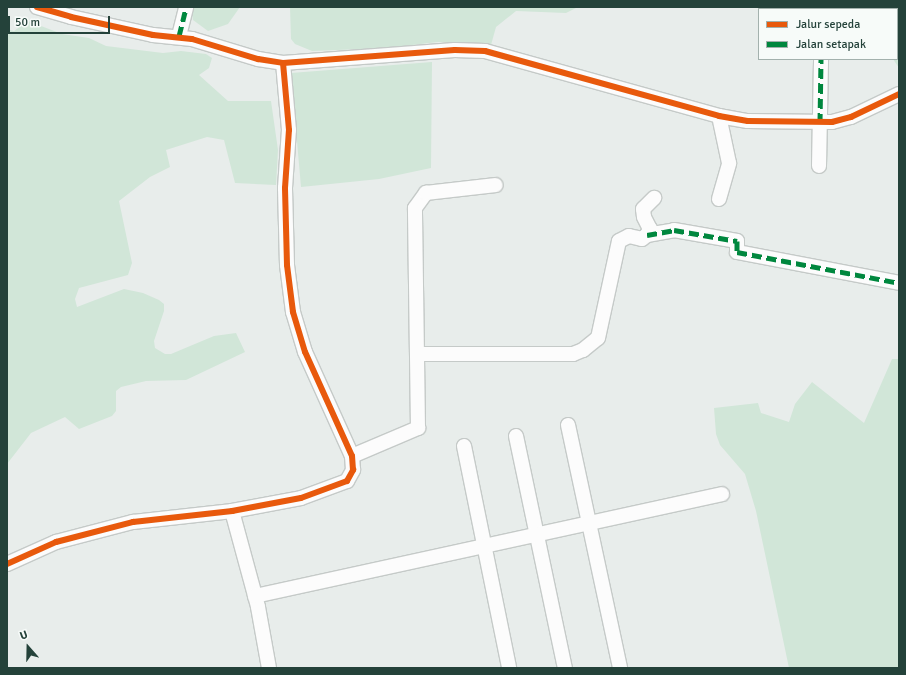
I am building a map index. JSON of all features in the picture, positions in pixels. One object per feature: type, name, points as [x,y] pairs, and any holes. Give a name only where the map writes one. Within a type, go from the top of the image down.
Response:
[{"type":"street","points":[[37,7],[71,17],[153,35],[179,36],[258,59],[283,63],[454,50],[485,51],[719,116],[748,121],[820,123],[850,117],[899,94]]},
{"type":"street","points":[[179,36],[186,7]]},
{"type":"street","points":[[819,166],[821,60]]},
{"type":"street","points":[[7,564],[56,542],[133,522],[232,511],[301,498],[347,482],[353,470],[352,456],[305,352],[293,312],[287,265],[285,188],[289,130],[283,63]]},
{"type":"street","points":[[719,116],[729,163],[719,200]]},
{"type":"street","points":[[352,456],[418,428],[415,373],[418,354],[415,208],[426,193],[496,185]]},
{"type":"street","points":[[647,235],[650,229],[644,218],[643,209],[654,198]]},
{"type":"street","points":[[418,354],[573,354],[582,350],[598,338],[620,241],[629,236],[642,238],[647,235],[674,230],[737,241],[737,252],[899,283]]},
{"type":"street","points":[[568,425],[620,668]]},
{"type":"street","points":[[516,436],[565,668]]},
{"type":"street","points":[[464,446],[509,668]]},
{"type":"street","points":[[255,596],[722,494]]},
{"type":"street","points":[[232,511],[255,596],[269,668]]},
{"type":"green space","points":[[240,7],[228,24],[208,31],[193,20],[191,8]]},
{"type":"green space","points":[[290,7],[578,7],[566,13],[516,11],[496,27],[491,45],[438,42],[387,48],[312,51],[295,44],[291,39]]},
{"type":"green space","points":[[899,7],[899,68],[894,60],[898,60],[898,8],[870,8]]},
{"type":"green space","points":[[28,21],[62,34],[89,38],[106,46],[163,53],[181,51],[206,54],[212,58],[209,68],[199,75],[228,101],[271,101],[278,150],[276,185],[235,183],[224,140],[207,137],[166,150],[170,167],[150,177],[119,201],[132,263],[128,275],[79,288],[75,299],[77,307],[124,289],[143,293],[159,300],[164,304],[164,311],[154,341],[155,348],[165,354],[171,354],[214,336],[236,333],[245,352],[186,380],[146,381],[121,387],[116,391],[116,411],[112,416],[79,429],[65,417],[31,433],[7,464],[7,29],[14,31]]},
{"type":"green space","points":[[432,62],[431,168],[379,179],[301,187],[291,73]]},
{"type":"green space","points":[[892,359],[899,359],[899,668],[789,668],[756,511],[745,474],[720,445],[716,434],[714,408],[758,403],[761,413],[789,422],[795,404],[812,382],[864,423]]},
{"type":"marked path","points":[[179,36],[186,7]]},
{"type":"marked path","points":[[820,123],[821,60]]},
{"type":"marked path","points":[[647,235],[674,230],[737,241],[737,252],[899,283]]},
{"type":"cycle path","points":[[37,7],[71,17],[153,35],[192,39],[258,59],[283,63],[455,50],[485,51],[719,116],[748,121],[832,122],[851,117],[899,94]]},
{"type":"cycle path","points":[[7,564],[56,542],[133,522],[232,511],[301,498],[347,481],[353,470],[352,456],[305,352],[293,312],[287,265],[285,188],[289,130],[283,63]]}]
